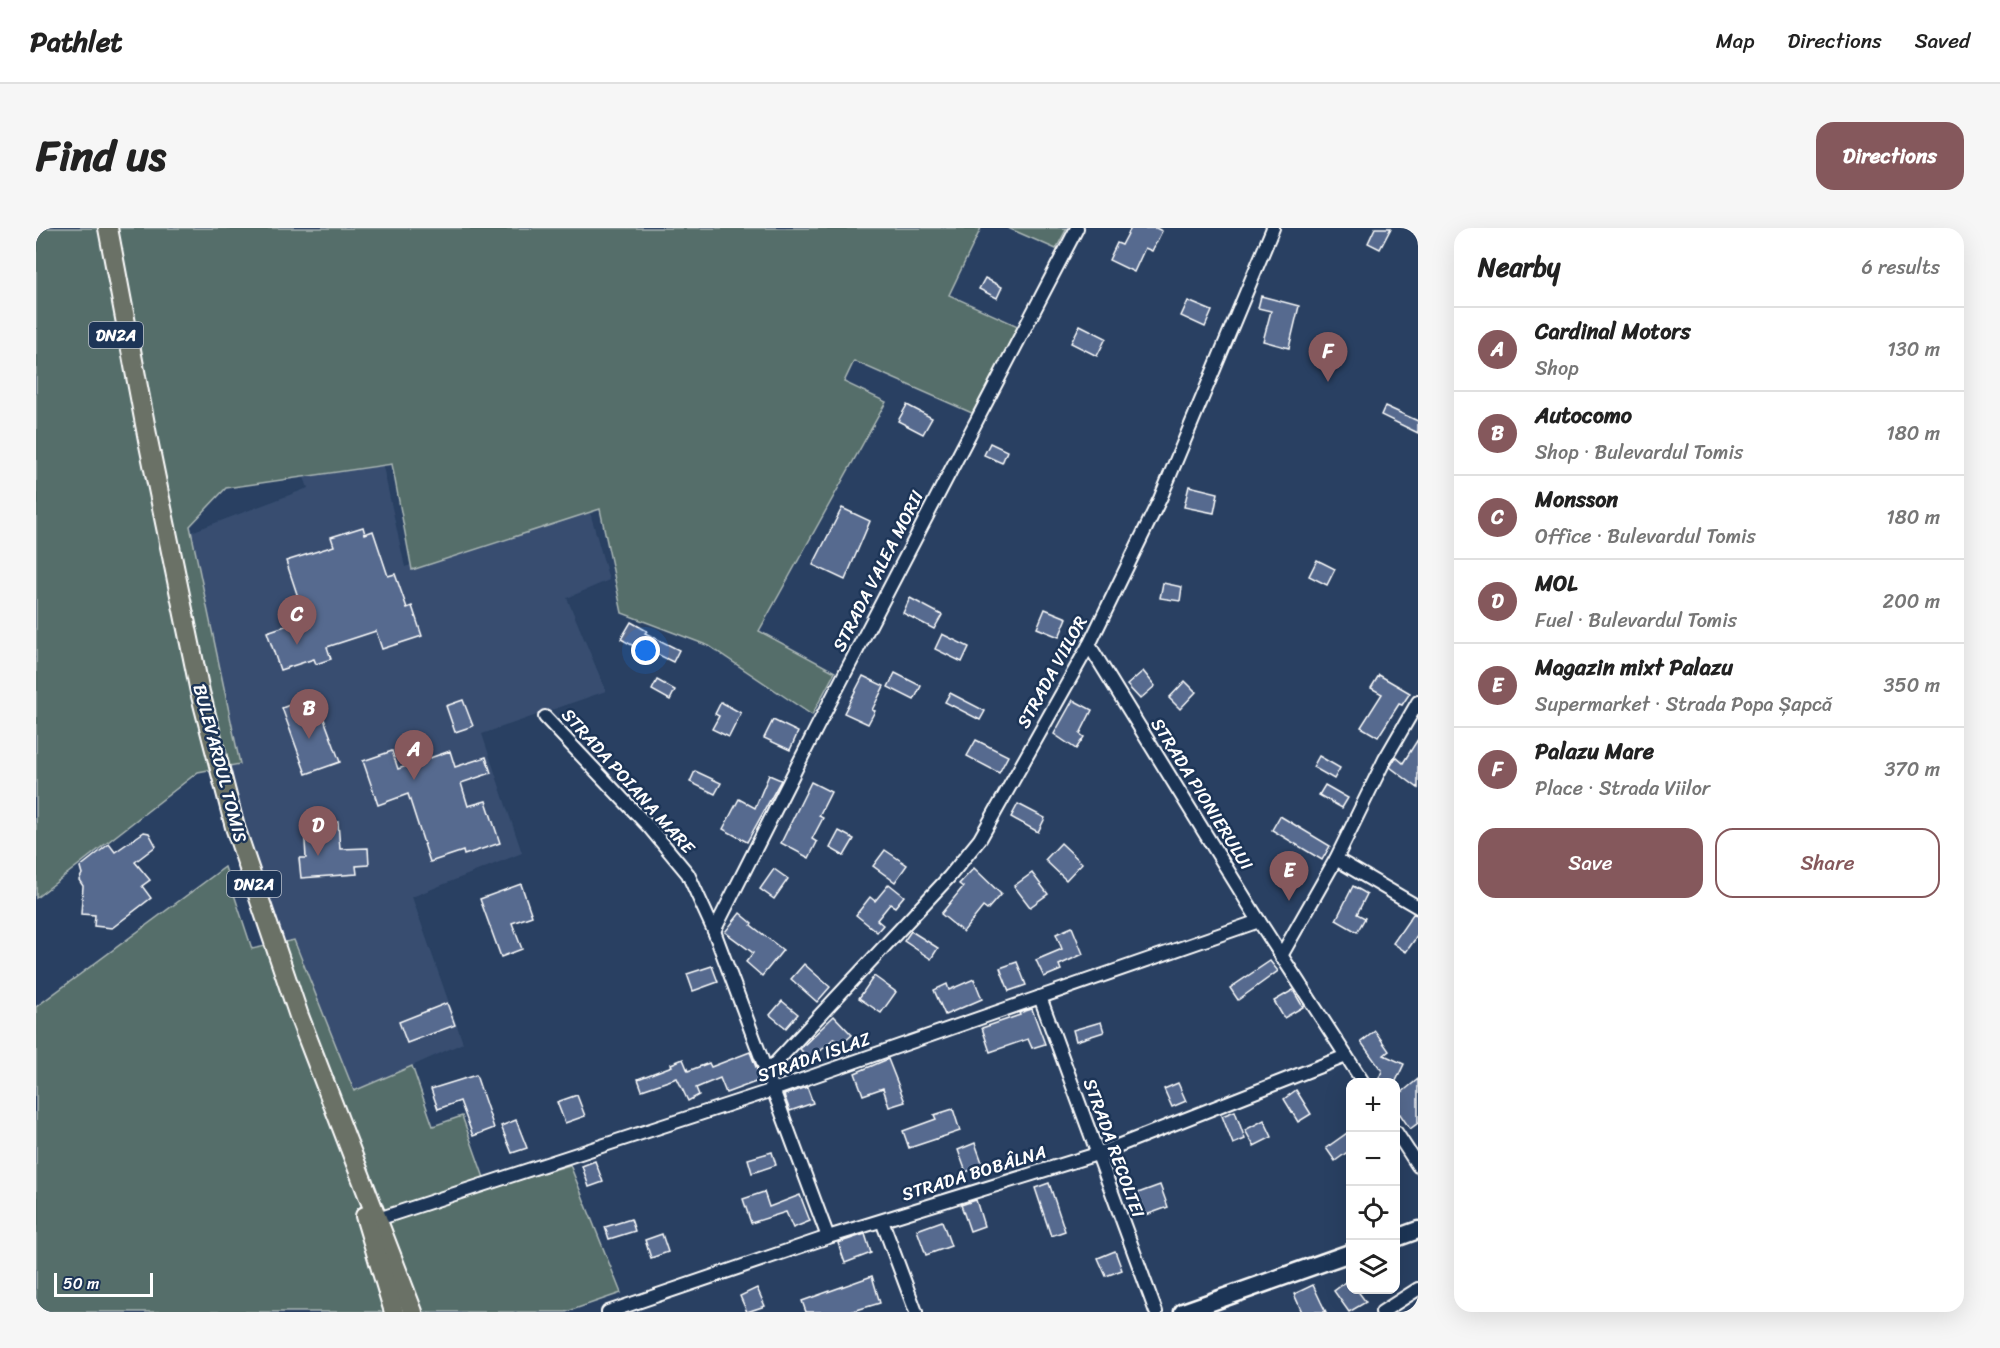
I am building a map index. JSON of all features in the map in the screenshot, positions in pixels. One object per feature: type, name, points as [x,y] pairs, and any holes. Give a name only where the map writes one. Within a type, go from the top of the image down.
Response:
[{"type":"main road","name":"BULEVARDUL TOMIS","points":[[95,228],[136,443],[187,683],[225,830],[288,1020],[366,1220],[394,1312]]},
{"type":"main road","name":"BULEVARDUL TOMIS","points":[[108,228],[148,440],[200,692],[235,827],[299,1016],[413,1312]]},
{"type":"street","name":"STRADA VALEA MORII","points":[[714,931],[817,727],[1077,228]]},
{"type":"street","name":"STRADA VIILOR","points":[[766,1072],[949,877],[980,838],[1089,645],[1160,499],[1273,228]]},
{"type":"street","name":"STRADA PIONIERULUI","points":[[1089,645],[1258,921],[1361,1078]]},
{"type":"street","points":[[1281,956],[1336,859],[1385,759],[1418,702]]},
{"type":"street","name":"STRADA POIANA MARE","points":[[545,717],[648,827],[688,874],[714,931],[828,1237]]},
{"type":"street","points":[[1336,859],[1418,907]]},
{"type":"street","name":"STRADA ISLAZ","points":[[378,1219],[773,1090],[1258,921]]},
{"type":"street","name":"STRADA RECOLTEI","points":[[1040,997],[1156,1312]]},
{"type":"street","name":"STRADA BOBÂLNA","points":[[608,1312],[828,1237],[1097,1154],[1346,1056]]},
{"type":"street","points":[[1400,1139],[1418,1166]]},
{"type":"street","points":[[882,1221],[916,1312]]},
{"type":"street","points":[[1400,1236],[1418,1230]]},
{"type":"street","points":[[1183,1312],[1346,1254]]},
{"type":"street","points":[[1382,1312],[1418,1289]]},
{"type":"shaded area","points":[[382,462],[405,567],[588,505],[609,580],[567,598],[606,691],[482,734],[522,853],[412,897],[463,1043],[354,1092],[294,941],[283,943],[229,766],[240,764],[191,532],[308,488],[304,477]]},
{"type":"green space","points":[[36,228],[981,228],[949,295],[1020,327],[972,413],[854,361],[844,382],[886,402],[759,631],[835,672],[812,715],[709,646],[622,613],[600,509],[412,570],[392,464],[226,488],[190,526],[240,764],[198,772],[36,898]]},
{"type":"green space","points":[[1008,228],[1067,228],[1056,249]]},
{"type":"green space","points":[[225,867],[252,949],[294,940],[354,1091],[412,1066],[433,1126],[462,1116],[488,1189],[570,1165],[621,1293],[566,1312],[36,1312],[36,1007]]},
{"type":"building","points":[[1131,228],[1156,228],[1162,231],[1152,251],[1145,248],[1134,272],[1109,260],[1117,243],[1122,245]]},
{"type":"building","points":[[1375,228],[1391,228],[1380,249],[1368,243]]},
{"type":"building","points":[[985,278],[1002,287],[997,298],[979,289]]},
{"type":"building","points":[[1261,296],[1299,306],[1289,348],[1263,341],[1271,311],[1258,308]]},
{"type":"building","points":[[1188,301],[1212,311],[1205,327],[1181,316]]},
{"type":"building","points":[[1080,325],[1106,338],[1097,356],[1071,343]]},
{"type":"building","points":[[907,405],[932,418],[923,434],[898,421]]},
{"type":"building","points":[[1385,406],[1418,421],[1418,433],[1381,415]]},
{"type":"building","points":[[990,443],[1007,451],[1002,463],[984,455]]},
{"type":"building","points":[[1189,486],[1218,493],[1214,513],[1184,507]]},
{"type":"building","points":[[842,508],[870,521],[845,580],[813,565]]},
{"type":"building","points":[[363,527],[365,534],[373,531],[388,576],[395,574],[407,608],[412,606],[422,636],[382,649],[376,631],[327,647],[331,659],[316,664],[314,659],[280,670],[267,632],[294,623],[291,616],[303,612],[286,561],[334,546],[331,537]]},
{"type":"building","points":[[1317,560],[1335,569],[1327,585],[1309,576]]},
{"type":"building","points":[[1163,583],[1182,587],[1180,601],[1160,598]]},
{"type":"building","points":[[910,598],[942,615],[934,629],[903,613]]},
{"type":"building","points":[[1045,609],[1067,618],[1059,637],[1037,628]]},
{"type":"building","points":[[631,622],[647,631],[645,633],[679,650],[673,662],[621,639]]},
{"type":"building","points":[[942,634],[969,647],[962,662],[935,649]]},
{"type":"building","points":[[1143,671],[1155,686],[1140,699],[1127,685]]},
{"type":"building","points":[[895,673],[921,686],[914,700],[888,687]]},
{"type":"building","points":[[1379,675],[1410,693],[1402,705],[1399,704],[1378,737],[1361,727],[1382,694],[1371,688]]},
{"type":"building","points":[[863,676],[884,686],[868,724],[844,713]]},
{"type":"building","points":[[657,680],[675,690],[670,700],[652,690]]},
{"type":"building","points":[[1185,681],[1196,692],[1180,709],[1169,698]]},
{"type":"building","points":[[950,693],[985,711],[980,720],[945,702]]},
{"type":"building","points":[[315,695],[340,762],[306,774],[282,708]]},
{"type":"building","points":[[463,700],[473,726],[455,732],[446,706]]},
{"type":"building","points":[[1073,700],[1092,710],[1080,734],[1084,737],[1076,749],[1054,734]]},
{"type":"building","points":[[721,702],[741,713],[729,737],[712,729],[719,716],[715,714]]},
{"type":"building","points":[[773,720],[798,732],[790,750],[764,738]]},
{"type":"building","points":[[1418,739],[1418,788],[1390,767],[1396,757],[1403,763]]},
{"type":"building","points":[[976,740],[1008,756],[999,773],[967,756]]},
{"type":"building","points":[[392,751],[398,769],[450,751],[455,767],[486,757],[491,773],[461,783],[468,806],[486,801],[500,843],[464,855],[463,851],[430,862],[408,794],[378,805],[363,761]]},
{"type":"building","points":[[1319,756],[1340,768],[1334,779],[1313,767]]},
{"type":"building","points":[[695,771],[721,783],[715,794],[690,782]]},
{"type":"building","points":[[769,775],[781,780],[747,842],[723,829],[739,799],[755,808]]},
{"type":"building","points":[[811,782],[831,792],[819,816],[823,818],[812,839],[817,842],[809,858],[781,843]]},
{"type":"building","points":[[1325,785],[1348,798],[1342,808],[1319,795]]},
{"type":"building","points":[[1018,804],[1045,818],[1038,832],[1011,817]]},
{"type":"building","points":[[1280,816],[1330,846],[1322,860],[1272,830]]},
{"type":"building","points":[[338,822],[340,849],[368,848],[369,865],[356,866],[357,874],[301,878],[299,858],[306,858],[304,824]]},
{"type":"building","points":[[839,831],[854,839],[844,856],[830,848]]},
{"type":"building","points":[[144,832],[149,833],[156,846],[135,862],[150,880],[142,886],[151,898],[112,928],[94,926],[95,915],[81,914],[83,886],[79,880],[82,874],[80,867],[109,844],[115,852]]},
{"type":"building","points":[[1061,843],[1082,863],[1066,880],[1045,860]]},
{"type":"building","points":[[885,850],[907,865],[895,882],[873,866]]},
{"type":"building","points":[[974,868],[1001,894],[987,910],[983,907],[963,932],[941,914],[963,887],[959,884]]},
{"type":"building","points":[[774,869],[788,879],[774,899],[760,889]]},
{"type":"building","points":[[1032,873],[1048,894],[1030,907],[1014,886]]},
{"type":"building","points":[[521,884],[532,916],[512,923],[522,949],[501,957],[480,899]]},
{"type":"building","points":[[889,884],[904,896],[895,907],[890,904],[877,920],[883,925],[877,932],[856,915],[870,897],[875,901]]},
{"type":"building","points":[[1353,886],[1367,894],[1357,914],[1365,918],[1357,932],[1336,920]]},
{"type":"building","points":[[740,913],[752,923],[751,925],[783,950],[762,976],[746,962],[753,953],[725,932]]},
{"type":"building","points":[[1413,914],[1418,915],[1418,935],[1406,952],[1393,943]]},
{"type":"building","points":[[1072,927],[1083,954],[1059,965],[1061,970],[1044,977],[1036,960],[1062,949],[1056,934]]},
{"type":"building","points":[[911,931],[938,948],[931,959],[904,941]]},
{"type":"building","points":[[1270,961],[1278,971],[1238,1000],[1230,988]]},
{"type":"building","points":[[1017,962],[1026,985],[1009,991],[1000,968]]},
{"type":"building","points":[[804,964],[830,987],[817,1002],[791,979]]},
{"type":"building","points":[[712,966],[718,982],[693,991],[687,974]]},
{"type":"building","points":[[874,976],[896,992],[881,1013],[859,998]]},
{"type":"building","points":[[974,979],[982,999],[945,1015],[934,990],[947,984],[949,990]]},
{"type":"building","points":[[1293,990],[1303,1007],[1284,1018],[1274,1001]]},
{"type":"building","points":[[782,1001],[798,1014],[786,1028],[770,1015]]},
{"type":"building","points":[[447,1003],[455,1025],[407,1043],[399,1022]]},
{"type":"building","points":[[1032,1009],[1045,1044],[1032,1048],[1028,1039],[990,1052],[982,1028]]},
{"type":"building","points":[[834,1016],[852,1035],[841,1045],[834,1038],[811,1060],[800,1049]]},
{"type":"building","points":[[1101,1022],[1104,1032],[1076,1041],[1073,1030]]},
{"type":"building","points":[[1375,1031],[1389,1051],[1384,1055],[1404,1064],[1397,1078],[1379,1078],[1382,1071],[1361,1042]]},
{"type":"building","points":[[750,1052],[761,1080],[726,1093],[720,1078],[696,1088],[699,1095],[688,1101],[677,1078],[642,1090],[638,1079],[672,1066],[671,1064],[683,1059],[688,1071],[709,1063],[711,1067]]},
{"type":"building","points":[[888,1059],[905,1102],[889,1107],[883,1088],[863,1095],[855,1073]]},
{"type":"building","points":[[476,1075],[494,1128],[473,1136],[460,1101],[438,1109],[431,1089]]},
{"type":"building","points":[[1418,1079],[1418,1123],[1410,1129],[1400,1114],[1400,1094]]},
{"type":"building","points":[[1178,1083],[1186,1101],[1172,1107],[1164,1089]]},
{"type":"building","points":[[807,1087],[813,1103],[790,1111],[784,1095]]},
{"type":"building","points":[[1296,1090],[1311,1114],[1298,1122],[1284,1099]]},
{"type":"building","points":[[577,1095],[585,1116],[565,1123],[557,1102]]},
{"type":"building","points":[[953,1109],[960,1131],[909,1148],[903,1131],[936,1119],[934,1115]]},
{"type":"building","points":[[1235,1111],[1245,1139],[1233,1144],[1222,1116]]},
{"type":"building","points":[[516,1120],[527,1148],[512,1153],[501,1126]]},
{"type":"building","points":[[1264,1120],[1272,1137],[1254,1146],[1245,1130]]},
{"type":"building","points":[[1346,1134],[1346,1153],[1335,1161],[1326,1148]]},
{"type":"building","points":[[975,1143],[983,1165],[966,1172],[958,1150]]},
{"type":"building","points":[[772,1152],[776,1165],[752,1173],[748,1159]]},
{"type":"building","points":[[595,1161],[603,1182],[589,1187],[582,1166]]},
{"type":"building","points":[[1049,1183],[1065,1231],[1051,1236],[1035,1188]]},
{"type":"building","points":[[1160,1185],[1168,1207],[1146,1215],[1138,1193]]},
{"type":"building","points":[[764,1192],[769,1207],[800,1195],[810,1221],[793,1228],[786,1212],[751,1223],[743,1199]]},
{"type":"building","points":[[976,1200],[984,1226],[970,1231],[961,1205]]},
{"type":"building","points":[[631,1219],[635,1231],[609,1239],[605,1227]]},
{"type":"building","points":[[942,1221],[951,1246],[926,1255],[917,1230]]},
{"type":"building","points":[[662,1234],[668,1252],[651,1258],[645,1240]]},
{"type":"building","points":[[865,1234],[871,1253],[845,1263],[838,1243]]},
{"type":"building","points":[[1115,1251],[1122,1270],[1106,1276],[1098,1258]]},
{"type":"building","points":[[872,1276],[880,1303],[850,1312],[806,1312],[802,1301]]},
{"type":"building","points":[[1346,1282],[1346,1294],[1360,1294],[1366,1302],[1349,1312],[1334,1291]]},
{"type":"building","points":[[1313,1285],[1326,1312],[1302,1312],[1294,1294]]},
{"type":"building","points":[[757,1288],[765,1306],[747,1312],[740,1296]]},
{"type":"place","name":"Palazu Mare","points":[[1328,382]]},
{"type":"place","name":"Monsson","points":[[297,645]]},
{"type":"place","name":"Autocomo","points":[[309,739]]},
{"type":"place","name":"Cardinal Motors","points":[[414,780]]},
{"type":"place","name":"MOL","points":[[318,856]]},
{"type":"place","name":"Magazin mixt Palazu","points":[[1289,901]]}]
